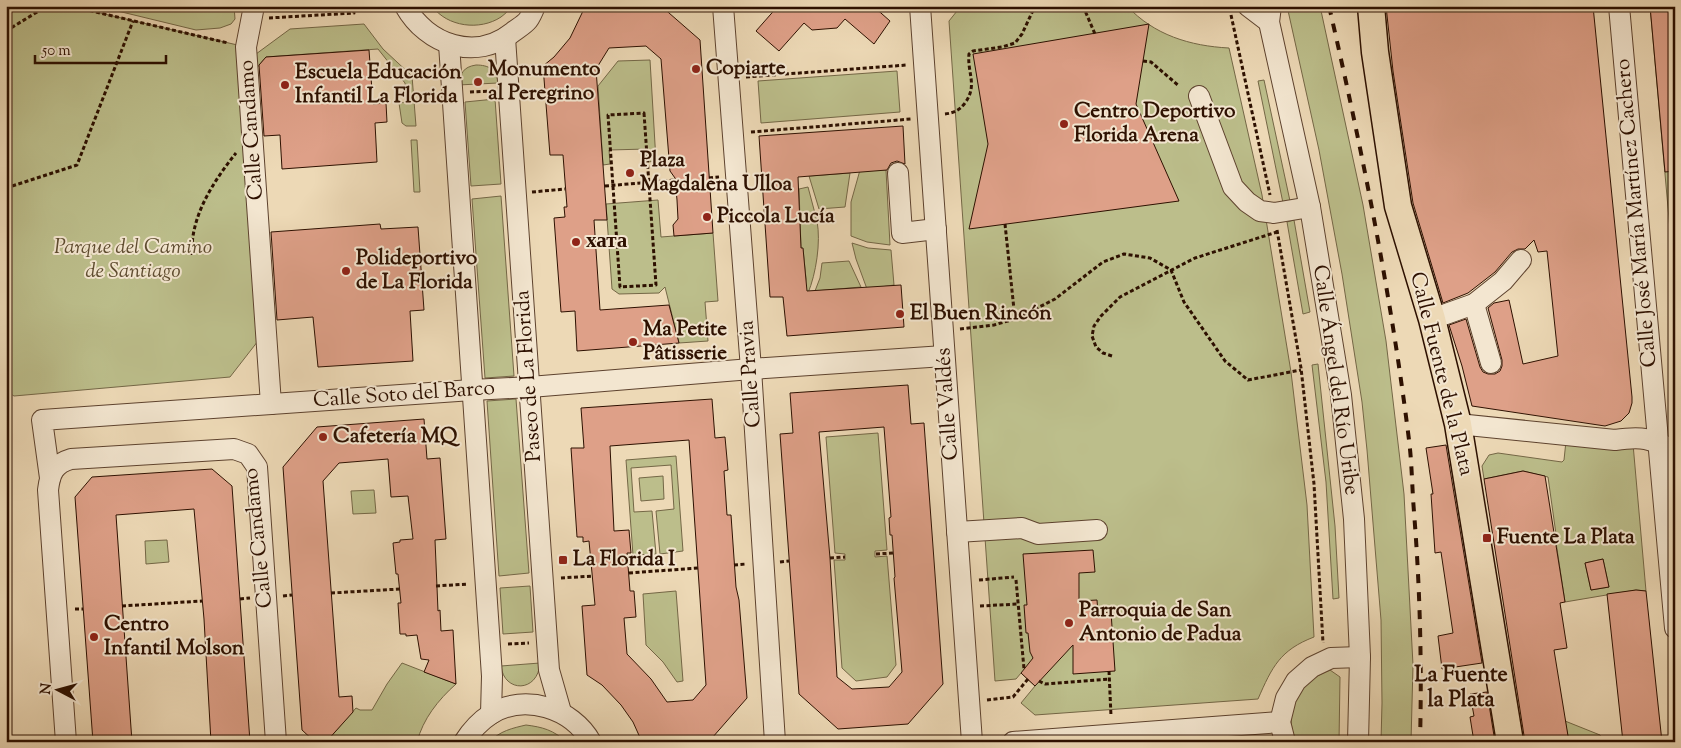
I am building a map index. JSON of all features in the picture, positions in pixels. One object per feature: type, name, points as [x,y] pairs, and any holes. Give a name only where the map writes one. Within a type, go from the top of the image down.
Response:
[{"type":"main road","name":"Calle Fuente de la Plata","points":[[1371,6],[1398,206],[1432,319],[1458,424],[1510,742]]},
{"type":"street","points":[[405,6],[413,19],[429,34],[449,44],[478,47],[505,38],[527,21],[535,6]]},
{"type":"street","name":"Calle Pravia","points":[[723,6],[751,369],[775,742]]},
{"type":"street","name":"Calle Valdés","points":[[920,6],[972,742]]},
{"type":"street","name":"Calle Ángel del Río Uribe","points":[[1248,6],[1270,14],[1310,207],[1341,396],[1354,519],[1360,657],[1358,742]]},
{"type":"street","name":"Calle José María Martínez Cachero","points":[[1619,6],[1666,447],[1675,628]]},
{"type":"street","name":"Calle Candamo","points":[[253,13],[246,47],[271,404]]},
{"type":"street","name":"Paseo de La Florida","points":[[505,38],[550,670],[561,712]]},
{"type":"street","points":[[449,44],[492,676],[491,714]]},
{"type":"street","points":[[1199,96],[1233,186],[1247,202],[1276,223],[1310,207]]},
{"type":"street","points":[[898,173],[902,233],[936,229]]},
{"type":"street","points":[[1432,319],[1474,304],[1503,281],[1521,260]]},
{"type":"street","points":[[1474,304],[1491,363]]},
{"type":"street","name":"Calle Soto del Barco","points":[[50,478],[42,420],[530,387],[944,356]]},
{"type":"street","points":[[1458,424],[1615,440],[1637,437],[1666,447]]},
{"type":"street","name":"Calle Candamo","points":[[50,478],[57,465],[71,459],[234,449],[248,454],[257,468],[276,742]]},
{"type":"street","points":[[50,478],[48,490],[66,742]]},
{"type":"street","points":[[957,532],[1022,528],[1038,534],[1097,530]]},
{"type":"street","points":[[1285,742],[1280,722],[1286,698],[1296,681],[1312,667],[1331,658],[1360,657]]},
{"type":"street","points":[[464,742],[472,730],[491,714],[509,706],[527,704],[561,712],[574,720],[586,733],[591,742]]},
{"type":"street","points":[[1013,742],[1280,722]]},
{"type":"path","points":[[6,31],[47,6],[83,9],[246,47]]},
{"type":"path","points":[[253,13],[354,13],[353,6]]},
{"type":"path","points":[[732,133],[928,118],[955,112],[963,106],[970,96],[972,82],[969,54],[973,51],[1003,48],[1015,44],[1022,34],[1035,6]]},
{"type":"path","points":[[1083,6],[1095,34]]},
{"type":"path","points":[[1229,6],[1276,223],[1301,370],[1314,484],[1324,662]]},
{"type":"path","points":[[6,188],[77,165],[133,20]]},
{"type":"path","points":[[1143,61],[1151,62],[1179,86]]},
{"type":"path","points":[[728,78],[924,64]]},
{"type":"path","points":[[972,82],[977,81]]},
{"type":"path","points":[[452,94],[509,89]]},
{"type":"path","points":[[644,113],[648,182],[656,285],[620,287],[608,115],[644,113]]},
{"type":"path","points":[[192,255],[191,240],[195,225],[212,184],[252,132]]},
{"type":"path","points":[[605,186],[675,180]]},
{"type":"path","points":[[516,193],[566,189]]},
{"type":"path","points":[[1112,356],[1103,353],[1096,347],[1092,336],[1094,326],[1101,316],[1120,296],[1195,258],[1276,223]]},
{"type":"path","points":[[1004,224],[1015,319]]},
{"type":"path","points":[[943,331],[994,325],[1015,319],[1055,300],[1102,262],[1124,254],[1150,258],[1170,270],[1184,302],[1225,361],[1248,380],[1301,370]]},
{"type":"path","points":[[876,554],[893,553]]},
{"type":"path","points":[[830,558],[845,557]]},
{"type":"path","points":[[629,573],[698,568]]},
{"type":"path","points":[[543,580],[593,576]]},
{"type":"path","points":[[960,582],[1015,578],[1024,669]]},
{"type":"path","points":[[436,586],[486,584]]},
{"type":"path","points":[[331,593],[400,588]]},
{"type":"path","points":[[122,606],[202,601]]},
{"type":"path","points":[[962,608],[1018,604]]},
{"type":"path","points":[[490,645],[548,642]]},
{"type":"path","points":[[1109,671],[1112,734]]},
{"type":"path","points":[[969,701],[1013,698],[1028,679]]},
{"type":"path","points":[[1039,681],[1045,684],[1109,679]]},
{"type":"green space","name":"Parque del Camino de Santiago","points":[[6,6],[83,9],[246,47],[265,332],[230,377],[14,396],[6,391]]},
{"type":"green space","points":[[97,6],[234,6],[235,19],[231,24],[220,28],[196,30]]},
{"type":"green space","points":[[432,6],[513,6],[501,17],[493,21],[483,24],[464,25],[446,19]]},
{"type":"green space","points":[[961,6],[1127,6],[1149,25],[1161,32],[1200,45],[1229,48],[1262,195],[1291,372],[1307,505],[1314,637],[1293,648],[1278,661],[1258,699],[1035,715],[1021,703],[1035,686],[1021,673],[1016,679],[995,681],[949,21]]},
{"type":"green space","points":[[1287,6],[1320,6],[1363,205],[1386,341],[1404,494],[1413,665],[1411,742],[1381,742],[1381,620],[1362,402],[1342,274],[1319,150]]},
{"type":"green space","points":[[1650,6],[1675,6],[1675,286]]},
{"type":"green space","points":[[364,24],[383,49],[412,76],[416,126],[406,126],[402,123],[399,103],[407,102],[405,83],[378,49],[266,57],[256,69],[256,54],[290,29]]},
{"type":"green space","points":[[650,60],[656,161],[648,162],[647,149],[609,150],[610,164],[603,165],[598,86],[618,61]]},
{"type":"green space","points":[[484,66],[494,71],[498,83],[458,85],[463,71],[468,67]]},
{"type":"green space","points":[[897,71],[900,112],[761,123],[758,81]]},
{"type":"green space","points":[[1264,80],[1290,201],[1283,203],[1258,81]]},
{"type":"green space","points":[[495,99],[501,184],[471,186],[465,102]]},
{"type":"green space","points":[[411,140],[417,140],[420,192],[414,192]]},
{"type":"green space","points":[[860,170],[886,170],[890,245],[867,242],[851,236],[851,202]]},
{"type":"green space","points":[[850,173],[845,207],[819,209],[809,176]]},
{"type":"green space","points":[[808,187],[817,221],[818,238],[817,258],[813,277],[808,293],[804,294],[806,279],[803,249],[801,248],[799,189]]},
{"type":"green space","points":[[501,196],[514,376],[485,378],[472,199]]},
{"type":"green space","points":[[658,200],[661,237],[713,233],[718,301],[705,302],[708,341],[679,343],[665,287],[659,293],[619,294],[612,289],[606,204]]},
{"type":"green space","points":[[1294,220],[1310,312],[1303,314],[1287,222]]},
{"type":"green space","points":[[852,243],[868,248],[891,250],[894,285],[867,289]]},
{"type":"green space","points":[[849,261],[861,287],[815,291],[820,278],[822,263]]},
{"type":"green space","points":[[1318,364],[1335,526],[1339,598],[1333,599],[1326,482],[1312,365]]},
{"type":"green space","points":[[516,399],[529,573],[499,576],[487,401]]},
{"type":"green space","points":[[878,433],[887,550],[875,551],[875,557],[887,556],[896,665],[887,677],[856,681],[842,668],[834,560],[845,560],[845,554],[835,553],[826,437]]},
{"type":"green space","points":[[1566,441],[1633,444],[1646,591],[1636,590],[1565,602],[1555,536],[1553,535],[1556,534],[1548,477],[1523,471],[1484,479],[1482,466],[1489,455],[1498,453],[1562,462],[1564,460]],"holes":[[[1603,559],[1609,587],[1591,590],[1585,563]]]},
{"type":"green space","points":[[676,456],[683,551],[660,554],[656,511],[674,509],[671,465],[631,468],[634,512],[652,511],[656,554],[633,555],[626,460]]},
{"type":"green space","points":[[663,476],[664,499],[641,501],[639,478]]},
{"type":"green space","points":[[374,490],[376,513],[353,514],[351,491]]},
{"type":"green space","points":[[167,540],[169,562],[146,564],[145,541]]},
{"type":"green space","points":[[530,586],[533,632],[503,634],[500,588]]},
{"type":"green space","points":[[676,591],[683,681],[677,682],[663,662],[646,645],[643,594]]},
{"type":"green space","points":[[402,663],[456,684],[432,710],[423,725],[417,742],[326,742],[356,708],[372,710]]},
{"type":"green space","points":[[540,663],[538,673],[533,680],[521,686],[514,685],[508,681],[503,675],[501,666]]},
{"type":"green space","points":[[1330,670],[1340,677],[1339,742],[1296,742],[1291,718],[1292,707],[1296,698],[1310,682]]},
{"type":"green space","points":[[1565,721],[1600,735],[1603,742],[1569,742]]},
{"type":"green space","points":[[526,725],[548,730],[566,742],[490,742],[502,733]]},
{"type":"building","points":[[661,6],[700,40],[713,233],[674,236],[673,225],[678,219],[677,200],[675,178],[670,171],[661,59],[646,46],[609,48],[596,69],[607,220],[594,220],[600,310],[669,305],[679,343],[577,351],[575,311],[561,312],[554,218],[565,217],[564,207],[567,207],[563,155],[550,155],[543,66],[554,57],[570,38],[583,11]]},
{"type":"building","points":[[778,6],[873,6],[890,21],[874,44],[845,19],[837,28],[812,30],[804,23],[779,51],[756,31]]},
{"type":"building","points":[[1386,6],[1593,6],[1632,397],[1629,413],[1621,421],[1605,426],[1472,406],[1449,325],[1466,319],[1480,367],[1483,372],[1495,374],[1500,371],[1502,360],[1488,308],[1494,303],[1509,300],[1523,364],[1558,356],[1547,251],[1538,252],[1534,240],[1525,249],[1518,249],[1512,252],[1495,272],[1468,293],[1443,303],[1413,203],[1393,71]]},
{"type":"building","points":[[1650,6],[1675,6],[1675,171],[1665,172]]},
{"type":"building","name":"Centro Deportivo Florida Arena","points":[[1149,24],[1136,104],[1179,201],[969,229],[988,144],[973,54]]},
{"type":"building","points":[[369,50],[373,104],[386,103],[387,122],[375,123],[377,162],[282,169],[280,135],[264,136],[259,65],[266,57]]},
{"type":"building","points":[[903,126],[905,164],[897,161],[891,163],[887,170],[798,177],[801,248],[803,248],[807,291],[901,285],[904,327],[787,336],[783,297],[770,297],[759,136]]},
{"type":"building","name":"Polideportivo de La Florida","points":[[380,224],[381,229],[418,227],[424,310],[410,311],[413,361],[318,367],[313,317],[277,320],[271,232]]},
{"type":"building","points":[[908,385],[911,424],[924,423],[943,684],[908,724],[838,729],[799,694],[780,434],[793,433],[790,393]],"holes":[[[884,427],[891,517],[889,518],[890,535],[892,535],[902,672],[889,687],[852,689],[837,677],[830,558],[819,432]]]},
{"type":"building","points":[[712,399],[715,438],[725,437],[728,470],[724,471],[727,515],[731,515],[747,698],[712,738],[642,742],[633,722],[621,705],[602,685],[587,675],[582,606],[595,605],[589,541],[583,542],[583,537],[577,537],[571,448],[584,448],[581,408]],"holes":[[[689,440],[706,685],[693,700],[667,702],[651,679],[627,654],[624,618],[636,617],[634,591],[630,591],[627,553],[631,553],[629,530],[614,531],[610,446]]]},
{"type":"building","points":[[424,419],[427,459],[440,458],[446,539],[435,540],[438,611],[440,610],[441,631],[453,630],[456,684],[424,672],[429,660],[421,659],[417,635],[406,636],[406,634],[400,634],[398,603],[401,603],[393,543],[400,542],[400,540],[413,539],[408,496],[391,497],[388,459],[339,463],[323,481],[339,697],[352,696],[353,712],[326,742],[315,742],[302,730],[283,467],[317,427]]},
{"type":"building","points":[[1446,445],[1482,663],[1442,669],[1438,636],[1453,633],[1441,552],[1435,553],[1431,494],[1433,494],[1426,448]]},
{"type":"building","points":[[212,469],[232,486],[250,742],[211,742],[204,619],[194,509],[116,515],[132,742],[93,742],[75,497],[92,477]]},
{"type":"building","points":[[1523,471],[1545,476],[1565,602],[1560,603],[1567,648],[1554,650],[1569,742],[1525,742],[1484,479]]},
{"type":"building","name":"Parroquia de San Antonio de Padua","points":[[1093,550],[1095,572],[1079,573],[1079,601],[1097,600],[1098,613],[1111,612],[1115,671],[1073,674],[1073,645],[1035,686],[1021,673],[1033,658],[1030,652],[1028,633],[1026,633],[1024,605],[1027,605],[1023,554]]},
{"type":"building","points":[[1603,559],[1609,587],[1591,590],[1585,563]]},
{"type":"building","points":[[1636,590],[1646,591],[1662,742],[1623,742],[1607,594]]},
{"type":"building","points":[[1487,692],[1495,742],[1474,742],[1470,717],[1474,716],[1470,694]]},
{"type":"railway","points":[[1329,6],[1375,222],[1394,331],[1409,440],[1419,598],[1421,655],[1420,742]]},
{"type":"place","name":"Copiarte","points":[[696,69]]},
{"type":"place","name":"Monumento al Peregrino","points":[[478,82]]},
{"type":"place","name":"Escuela Educación Infantil La Florida","points":[[285,85]]},
{"type":"place","name":"Centro Deportivo Florida Arena","points":[[1064,124]]},
{"type":"place","name":"Plaza Magdalena Ulloa","points":[[630,173]]},
{"type":"place","name":"Piccola Lucía","points":[[707,217]]},
{"type":"place","name":"хата","points":[[576,242]]},
{"type":"place","name":"Polideportivo de La Florida","points":[[346,271]]},
{"type":"place","name":"El Buen Rincón","points":[[900,314]]},
{"type":"place","name":"Ma Petite Pâtisserie","points":[[633,342]]},
{"type":"place","name":"Cafetería MQ","points":[[323,437]]},
{"type":"place","name":"Fuente La Plata","points":[[1487,538]]},
{"type":"place","name":"La Florida I","points":[[563,560]]},
{"type":"place","name":"Parroquia de San Antonio de Padua","points":[[1069,623]]},
{"type":"place","name":"Centro Infantil Molson","points":[[94,637]]},
{"type":"district","name":"La Fuente la Plata","points":[[1461,688]]}]
